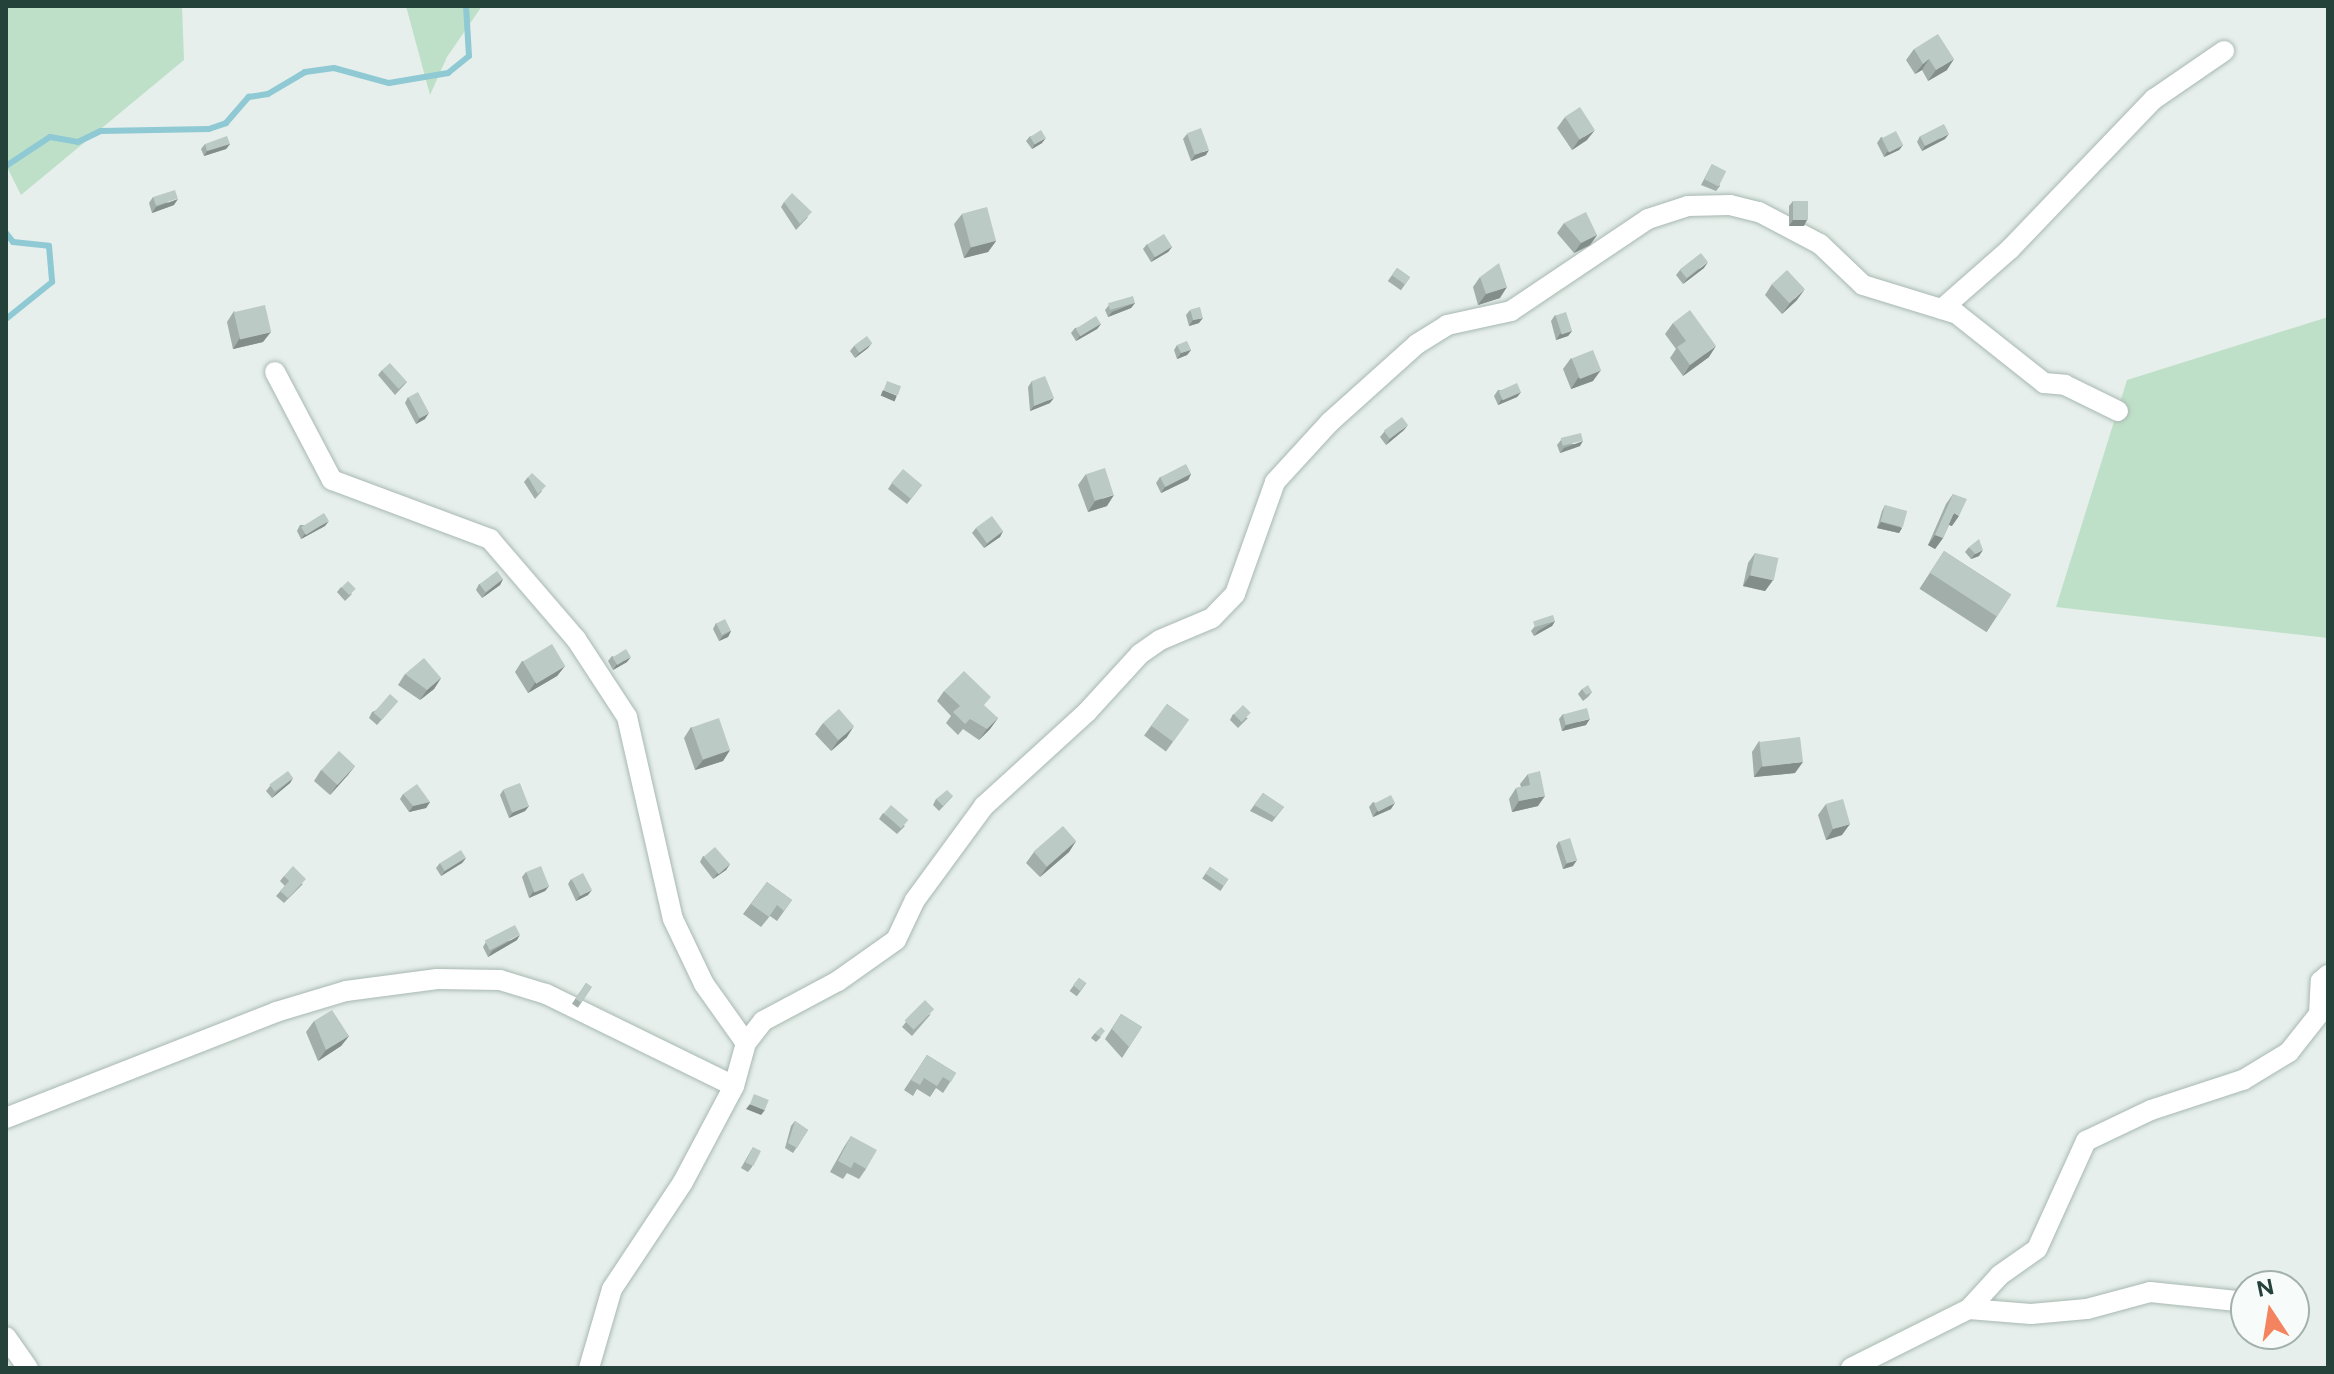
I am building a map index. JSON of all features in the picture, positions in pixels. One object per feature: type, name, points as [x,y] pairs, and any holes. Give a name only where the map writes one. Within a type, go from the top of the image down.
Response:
[{"type":"street","points":[[1942,309],[2010,249],[2154,99],[2224,51]]},
{"type":"street","points":[[589,1368],[612,1289],[683,1182],[734,1086],[746,1043],[773,1014],[838,981],[896,940],[915,900],[984,806],[1087,712],[1140,654],[1160,640],[1212,618],[1235,594],[1275,482],[1330,422],[1417,344],[1447,325],[1511,311],[1648,219],[1688,206],[1730,205],[1759,212],[1820,244],[1863,285],[1957,314],[2044,383],[2065,385],[2118,411]]},
{"type":"street","points":[[275,372],[332,480],[490,539],[576,639],[627,717],[673,919],[704,984],[746,1043]]},
{"type":"street","points":[[1851,1368],[1969,1309],[2000,1275],[2037,1249],[2086,1141],[2151,1110],[2243,1080],[2289,1052],[2319,1014],[2321,981],[2328,975]]},
{"type":"street","points":[[6,1118],[276,1012],[346,991],[437,979],[500,980],[546,994],[734,1086]]},
{"type":"street","points":[[1969,1309],[2031,1314],[2087,1309],[2150,1292],[2230,1300]]},
{"type":"street","points":[[6,1337],[28,1368]]},
{"type":"green space","points":[[6,6],[182,6],[184,60],[21,195],[6,165]]},
{"type":"green space","points":[[406,6],[482,6],[447,57],[430,95]]},
{"type":"green space","points":[[2328,317],[2328,638],[2056,607],[2127,380]]},
{"type":"building","points":[[1938,34],[1954,59],[1936,70],[1929,59],[1923,64],[1914,49]]},
{"type":"building","points":[[1580,107],[1595,130],[1580,139],[1565,117]]},
{"type":"building","points":[[1944,124],[1949,134],[1925,146],[1920,136]]},
{"type":"building","points":[[1201,128],[1209,150],[1195,155],[1187,133]]},
{"type":"building","points":[[1041,130],[1046,138],[1035,145],[1030,137]]},
{"type":"building","points":[[1896,131],[1903,145],[1889,153],[1882,138]]},
{"type":"building","points":[[227,136],[230,144],[207,151],[205,144]]},
{"type":"building","points":[[1712,164],[1726,171],[1719,186],[1704,179]]},
{"type":"building","points":[[175,190],[178,199],[156,206],[153,197]]},
{"type":"building","points":[[792,193],[812,212],[800,224],[784,202]]},
{"type":"building","points":[[1793,201],[1808,201],[1808,220],[1793,220]]},
{"type":"building","points":[[987,207],[996,241],[971,248],[962,214]]},
{"type":"building","points":[[1586,212],[1597,235],[1581,243],[1564,223]]},
{"type":"building","points":[[1164,234],[1172,247],[1155,257],[1147,245]]},
{"type":"building","points":[[1701,253],[1708,262],[1686,278],[1680,270]]},
{"type":"building","points":[[1499,263],[1507,287],[1486,294],[1480,277]]},
{"type":"building","points":[[1397,268],[1410,277],[1405,285],[1392,275]]},
{"type":"building","points":[[1787,270],[1805,289],[1789,303],[1772,284]]},
{"type":"building","points":[[1133,296],[1135,303],[1110,310],[1108,303]]},
{"type":"building","points":[[265,305],[271,332],[240,339],[234,312]]},
{"type":"building","points":[[1200,307],[1203,318],[1193,320],[1190,310]]},
{"type":"building","points":[[1690,310],[1716,346],[1690,365],[1677,347],[1686,341],[1673,323]]},
{"type":"building","points":[[1566,312],[1572,331],[1562,334],[1556,315]]},
{"type":"building","points":[[1096,316],[1101,324],[1080,336],[1076,329]]},
{"type":"building","points":[[867,336],[872,343],[859,353],[854,345]]},
{"type":"building","points":[[1187,341],[1191,350],[1181,353],[1177,345]]},
{"type":"building","points":[[1593,350],[1601,370],[1580,379],[1572,359]]},
{"type":"building","points":[[390,363],[407,382],[399,389],[382,370]]},
{"type":"building","points":[[1045,376],[1054,398],[1034,406],[1032,381]]},
{"type":"building","points":[[887,381],[901,386],[898,396],[884,390]]},
{"type":"building","points":[[1517,383],[1521,392],[1503,400],[1499,391]]},
{"type":"building","points":[[418,392],[429,413],[420,418],[408,397]]},
{"type":"building","points":[[1402,417],[1408,425],[1390,439],[1384,431]]},
{"type":"building","points":[[1581,433],[1583,441],[1563,446],[1561,438]]},
{"type":"building","points":[[1186,464],[1191,474],[1165,487],[1160,477]]},
{"type":"building","points":[[1105,468],[1114,495],[1095,501],[1086,474]]},
{"type":"building","points":[[903,469],[922,485],[911,499],[891,483]]},
{"type":"building","points":[[532,473],[546,486],[538,494],[528,477]]},
{"type":"building","points":[[1953,494],[1967,499],[1959,516],[1954,513],[1943,538],[1935,535]]},
{"type":"building","points":[[1885,505],[1907,511],[1903,527],[1881,521]]},
{"type":"building","points":[[324,513],[329,521],[306,535],[301,527]]},
{"type":"building","points":[[992,516],[1003,531],[987,543],[976,528]]},
{"type":"building","points":[[1979,539],[1983,550],[1975,554],[1969,547]]},
{"type":"building","points":[[1944,551],[2011,595],[1997,616],[1930,573]]},
{"type":"building","points":[[1755,553],[1778,558],[1774,580],[1750,575]]},
{"type":"building","points":[[497,571],[503,579],[485,592],[479,584]]},
{"type":"building","points":[[348,581],[356,589],[349,595],[342,587]]},
{"type":"building","points":[[1553,615],[1555,621],[1535,627],[1533,621]]},
{"type":"building","points":[[725,619],[731,631],[722,635],[716,624]]},
{"type":"building","points":[[552,644],[565,666],[536,684],[523,662]]},
{"type":"building","points":[[626,649],[631,657],[617,665],[612,657]]},
{"type":"building","points":[[424,658],[441,678],[427,690],[405,674]]},
{"type":"building","points":[[964,671],[991,697],[984,705],[998,718],[987,729],[970,719],[965,724],[953,712],[960,706],[944,691]]},
{"type":"building","points":[[1588,685],[1592,692],[1586,695],[1582,689]]},
{"type":"building","points":[[390,694],[398,701],[382,720],[374,713]]},
{"type":"building","points":[[1167,704],[1189,720],[1173,742],[1151,726]]},
{"type":"building","points":[[1243,705],[1251,713],[1242,722],[1234,714]]},
{"type":"building","points":[[1587,708],[1590,719],[1566,725],[1563,714]]},
{"type":"building","points":[[839,709],[854,726],[838,740],[823,723]]},
{"type":"building","points":[[719,718],[730,750],[703,760],[692,727]]},
{"type":"building","points":[[1800,737],[1803,762],[1762,767],[1759,742]]},
{"type":"building","points":[[339,751],[355,766],[337,785],[321,770]]},
{"type":"building","points":[[288,771],[293,778],[275,792],[269,785]]},
{"type":"building","points":[[1540,771],[1545,796],[1519,801],[1516,788],[1530,785],[1528,774]]},
{"type":"building","points":[[520,783],[529,806],[512,813],[503,789]]},
{"type":"building","points":[[417,784],[430,802],[413,806],[403,794]]},
{"type":"building","points":[[947,790],[953,796],[943,806],[936,799]]},
{"type":"building","points":[[1263,793],[1284,807],[1275,817],[1254,805]]},
{"type":"building","points":[[1391,795],[1395,803],[1378,812],[1374,804]]},
{"type":"building","points":[[1843,799],[1850,824],[1833,829],[1826,804]]},
{"type":"building","points":[[891,805],[908,820],[901,828],[884,813]]},
{"type":"building","points":[[1063,826],[1076,841],[1047,867],[1034,852]]},
{"type":"building","points":[[1570,838],[1577,860],[1567,863],[1560,841]]},
{"type":"building","points":[[715,847],[730,864],[719,874],[704,857]]},
{"type":"building","points":[[461,850],[466,858],[445,871],[440,863]]},
{"type":"building","points":[[293,866],[306,879],[288,898],[280,891],[289,881],[284,876]]},
{"type":"building","points":[[541,866],[549,886],[534,892],[526,872]]},
{"type":"building","points":[[1210,867],[1228,879],[1224,886],[1206,874]]},
{"type":"building","points":[[583,873],[592,890],[580,896],[572,879]]},
{"type":"building","points":[[767,882],[792,900],[784,911],[777,905],[769,917],[751,904]]},
{"type":"building","points":[[515,925],[520,935],[490,950],[485,940]]},
{"type":"building","points":[[1079,978],[1086,983],[1080,991],[1073,985]]},
{"type":"building","points":[[586,983],[592,987],[581,1003],[575,999]]},
{"type":"building","points":[[925,1000],[934,1009],[914,1030],[904,1021]]},
{"type":"building","points":[[332,1010],[349,1036],[326,1050],[314,1021]]},
{"type":"building","points":[[1121,1014],[1142,1027],[1129,1047],[1112,1029]]},
{"type":"building","points":[[1101,1027],[1105,1031],[1100,1037],[1095,1033]]},
{"type":"building","points":[[927,1055],[956,1073],[951,1082],[943,1077],[937,1086],[924,1078],[920,1085],[911,1080]]},
{"type":"building","points":[[754,1094],[769,1100],[765,1110],[750,1104]]},
{"type":"building","points":[[795,1121],[808,1130],[797,1148],[788,1143]]},
{"type":"building","points":[[851,1136],[877,1150],[866,1169],[854,1162],[851,1168],[838,1161]]},
{"type":"building","points":[[753,1147],[761,1151],[753,1166],[745,1162]]},
{"type":"waterway","points":[[6,166],[50,137],[78,142],[101,131],[209,129],[226,123],[249,97],[268,94],[305,72],[334,68],[389,83],[448,73],[469,56],[466,6]]},
{"type":"waterway","points":[[6,233],[13,242],[49,246],[52,282],[6,319]]}]
